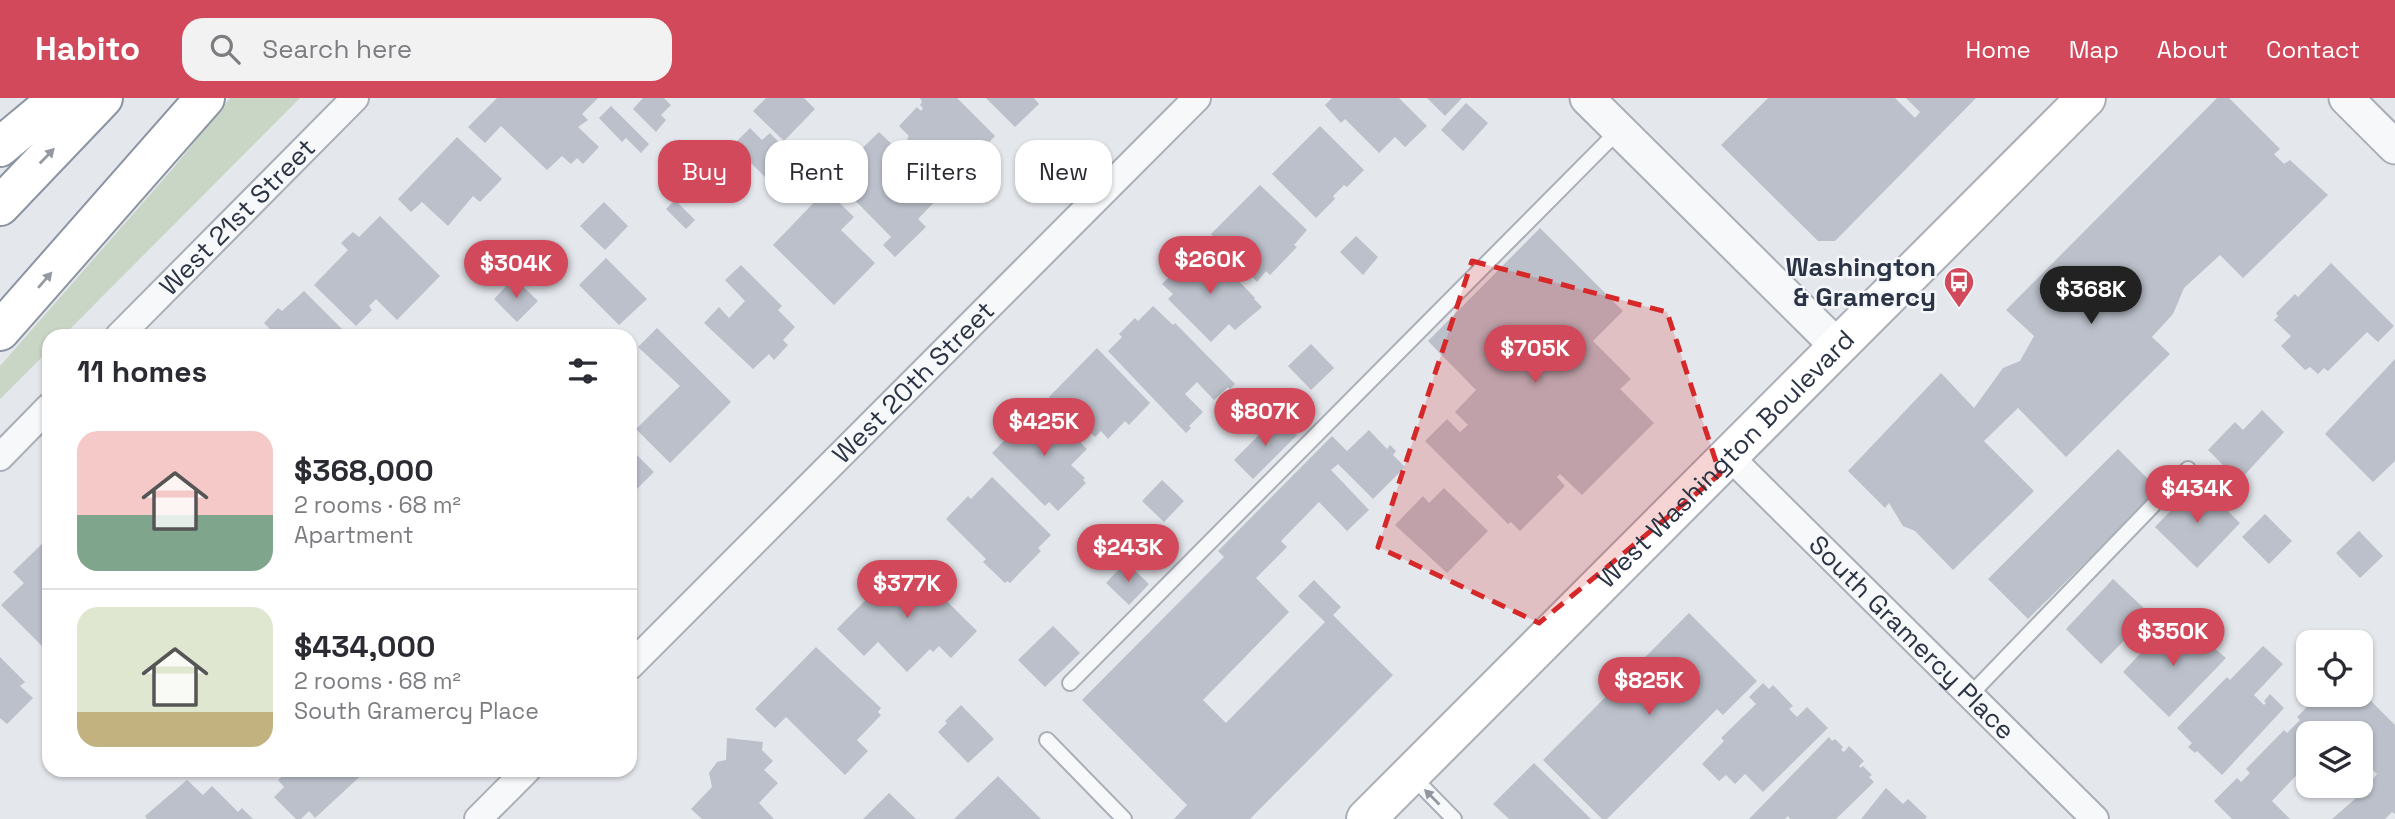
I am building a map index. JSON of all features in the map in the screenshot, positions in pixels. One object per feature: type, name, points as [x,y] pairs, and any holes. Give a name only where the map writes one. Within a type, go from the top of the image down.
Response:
[{"type":"main road","points":[[0,148],[59,98]]},
{"type":"main road","points":[[0,206],[103,98]]},
{"type":"main road","points":[[0,331],[205,98]]},
{"type":"main road","name":"West Washington Boulevard","points":[[1366,819],[2086,98]]},
{"type":"street","name":"West 21st Street","points":[[127,329],[355,98]]},
{"type":"street","name":"West 20th Street","points":[[637,659],[1197,98]]},
{"type":"street","points":[[1587,98],[1837,346]]},
{"type":"street","points":[[2346,98],[2395,147]]},
{"type":"street","points":[[0,457],[42,414]]},
{"type":"street","name":"South Gramercy Place","points":[[1728,455],[2095,819]]},
{"type":"street","points":[[478,819],[520,777]]},
{"type":"lane","points":[[1070,682],[1619,130]]},
{"type":"lane","points":[[1970,695],[2188,468]]},
{"type":"lane","points":[[1047,740],[1124,819]]},
{"type":"lane","points":[[1410,775],[1454,819]]},
{"type":"highlighted area","points":[[1472,261],[1667,312],[1720,474],[1539,623],[1378,547]]},
{"type":"green space","points":[[230,98],[300,98],[70,329],[42,329],[42,357],[0,399],[0,366],[175,166]]},
{"type":"building","points":[[497,98],[598,98],[582,114],[588,120],[578,127],[599,147],[583,164],[577,158],[571,164],[562,156],[547,170],[501,126],[485,143],[468,127]]},
{"type":"building","points":[[643,98],[664,98],[671,105],[661,115],[666,120],[656,132],[633,109]]},
{"type":"building","points":[[766,98],[804,98],[815,109],[785,140],[753,111]]},
{"type":"building","points":[[920,98],[957,98],[995,136],[991,140],[908,140],[909,136],[899,126],[917,107],[921,111]]},
{"type":"building","points":[[986,98],[1034,98],[1039,104],[1015,127]]},
{"type":"building","points":[[1332,98],[1399,98],[1427,126],[1405,147],[1395,137],[1379,153],[1345,119],[1341,123],[1325,105]]},
{"type":"building","points":[[1427,98],[1462,98],[1445,116]]},
{"type":"building","points":[[1768,98],[1895,98],[1915,118],[1920,112],[1906,98],[1976,98],[1835,241],[1818,241],[1721,145]]},
{"type":"building","points":[[2217,98],[2229,98],[2280,149],[2274,154],[2284,164],[2290,160],[2328,195],[2243,278],[2220,255],[2184,288],[2173,314],[2152,337],[2170,354],[2066,457],[2018,408],[1984,441],[2034,491],[1953,570],[1915,531],[1903,526],[1889,503],[1885,508],[1848,471],[1941,373],[1974,408],[2003,368],[2020,361],[2034,336],[2006,310]]},
{"type":"building","points":[[1466,103],[1488,123],[1463,151],[1441,130]]},
{"type":"building","points":[[611,106],[649,144],[641,153],[626,138],[622,142],[599,118]]},
{"type":"building","points":[[1320,126],[1364,170],[1347,187],[1344,185],[1333,196],[1335,199],[1316,218],[1272,174]]},
{"type":"building","points":[[750,128],[762,140],[770,133],[777,140],[765,140],[765,177],[751,163],[751,140],[738,140]]},
{"type":"building","points":[[879,132],[887,140],[882,140],[882,203],[933,203],[918,219],[926,227],[895,257],[883,245],[891,237],[858,203],[868,203],[868,143]]},
{"type":"building","points":[[457,137],[502,179],[480,202],[473,196],[448,226],[422,202],[411,212],[398,199]]},
{"type":"building","points":[[1260,185],[1307,230],[1294,245],[1297,247],[1270,275],[1266,271],[1257,282],[1211,234]]},
{"type":"building","points":[[604,202],[628,226],[605,250],[580,226]]},
{"type":"building","points":[[672,203],[678,203],[695,220],[686,229],[666,209]]},
{"type":"building","points":[[813,203],[839,203],[854,217],[841,230],[875,263],[834,305],[773,245]]},
{"type":"building","points":[[380,216],[440,276],[397,320],[376,299],[369,306],[372,310],[356,326],[314,285],[348,250],[341,243],[353,232],[359,237]]},
{"type":"building","points":[[1540,228],[1623,311],[1593,341],[1631,379],[1620,389],[1654,423],[1582,495],[1560,474],[1557,477],[1565,486],[1520,531],[1511,522],[1508,524],[1425,441],[1447,419],[1460,432],[1468,425],[1455,412],[1476,390],[1428,341]]},
{"type":"building","points":[[1356,236],[1378,257],[1363,275],[1340,252]]},
{"type":"building","points":[[1196,250],[1206,260],[1213,254],[1262,307],[1235,330],[1229,324],[1211,342],[1168,299],[1173,294],[1162,284]]},
{"type":"building","points":[[606,258],[647,299],[619,325],[579,285]]},
{"type":"building","points":[[2331,263],[2394,326],[2378,342],[2367,332],[2328,371],[2324,368],[2318,374],[2310,367],[2305,370],[2281,346],[2291,336],[2274,320],[2278,316],[2276,313],[2295,294],[2298,297]]},
{"type":"building","points":[[741,265],[782,306],[778,310],[795,327],[783,340],[788,345],[774,360],[769,354],[753,369],[704,323],[719,307],[729,318],[745,301],[725,280]]},
{"type":"building","points":[[514,278],[538,301],[517,322],[494,299]]},
{"type":"building","points":[[304,291],[342,329],[270,329],[264,323],[278,308],[282,311]]},
{"type":"building","points":[[1153,306],[1173,325],[1175,323],[1235,384],[1214,400],[1197,382],[1185,394],[1203,412],[1186,433],[1108,351],[1122,337],[1119,334],[1135,318],[1138,321]]},
{"type":"building","points":[[657,328],[731,402],[670,463],[637,428],[680,386],[638,347]]},
{"type":"building","points":[[1311,344],[1334,368],[1311,390],[1288,366]]},
{"type":"building","points":[[1097,348],[1150,403],[1129,425],[1125,421],[1108,439],[1101,431],[1095,437],[1087,429],[1085,431],[1049,397]]},
{"type":"building","points":[[2395,359],[2395,461],[2373,482],[2325,434]]},
{"type":"building","points":[[1041,403],[1087,449],[1071,465],[1085,478],[1083,480],[1086,483],[1058,511],[1049,502],[1045,506],[992,453]]},
{"type":"building","points":[[2262,410],[2284,432],[2239,481],[2208,450],[2235,422],[2243,430]]},
{"type":"building","points":[[1277,417],[1297,435],[1253,479],[1234,460]]},
{"type":"building","points":[[1369,430],[1387,449],[1390,445],[1396,451],[1393,455],[1405,467],[1373,499],[1338,464],[1331,470],[1369,510],[1347,531],[1319,502],[1281,541],[1287,547],[1256,578],[1289,612],[1203,700],[1226,723],[1325,622],[1298,596],[1314,580],[1341,607],[1333,615],[1393,675],[1250,819],[1174,819],[1187,805],[1082,700],[1224,557],[1218,551],[1332,436],[1347,451]]},
{"type":"building","points":[[2118,449],[2159,490],[2028,619],[1988,579]]},
{"type":"building","points":[[637,455],[654,472],[637,489]]},
{"type":"building","points":[[992,477],[1051,535],[1038,548],[1041,551],[1010,583],[1005,583],[983,562],[986,559],[946,519],[968,496],[971,499]]},
{"type":"building","points":[[1162,480],[1184,501],[1164,522],[1142,501]]},
{"type":"building","points":[[2198,482],[2240,523],[2197,568],[2155,527]]},
{"type":"building","points":[[1444,488],[1488,531],[1447,573],[1395,525],[1423,496],[1429,503]]},
{"type":"building","points":[[2265,514],[2292,541],[2269,564],[2242,537]]},
{"type":"building","points":[[2359,531],[2383,556],[2360,578],[2336,553]]},
{"type":"building","points":[[42,544],[42,646],[1,605],[24,583],[13,572]]},
{"type":"building","points":[[905,560],[977,631],[951,658],[939,646],[933,652],[930,649],[907,672],[878,642],[864,656],[837,629]]},
{"type":"building","points":[[1126,562],[1149,584],[1129,605],[1106,583]]},
{"type":"building","points":[[2113,579],[2150,614],[2101,664],[2066,629]]},
{"type":"building","points":[[1689,613],[1757,681],[1723,715],[1717,709],[1607,819],[1602,819],[1543,760]]},
{"type":"building","points":[[2171,621],[2189,639],[2193,634],[2210,650],[2213,647],[2226,658],[2169,717],[2123,672]]},
{"type":"building","points":[[1053,626],[1080,653],[1045,687],[1018,660]]},
{"type":"building","points":[[2263,646],[2283,664],[2254,695],[2264,705],[2270,694],[2284,708],[2222,775],[2197,751],[2195,753],[2188,747],[2192,743],[2177,728],[2227,677],[2230,680]]},
{"type":"building","points":[[816,647],[881,708],[878,712],[881,715],[857,740],[868,751],[845,775],[786,717],[775,728],[755,709]]},
{"type":"building","points":[[0,657],[25,682],[20,686],[33,698],[7,724],[0,718]]},
{"type":"building","points":[[1763,683],[1769,689],[1773,685],[1793,706],[1789,709],[1797,717],[1807,707],[1828,728],[1763,792],[1745,774],[1735,784],[1726,775],[1719,781],[1702,764],[1724,741],[1721,738],[1756,704],[1749,697]]},
{"type":"building","points":[[2373,703],[2395,725],[2395,814],[2392,812],[2385,819],[2332,819],[2356,798],[2373,798],[2373,779],[2377,774],[2373,770],[2373,721],[2299,721],[2297,717],[2307,707],[2373,707]]},
{"type":"building","points":[[961,705],[994,739],[968,763],[938,732]]},
{"type":"building","points":[[2296,724],[2296,776],[2272,801],[2290,819],[2232,819],[2214,801],[2237,778],[2241,782],[2250,773],[2246,769],[2284,730],[2287,733]]},
{"type":"building","points":[[1829,737],[1843,747],[1841,750],[1844,752],[1849,746],[1864,761],[1859,766],[1863,766],[1872,775],[1869,777],[1874,782],[1836,819],[1790,819],[1788,816],[1785,819],[1749,819]]},
{"type":"building","points":[[727,738],[763,742],[762,750],[773,761],[764,770],[778,783],[759,803],[774,819],[702,819],[691,809],[712,787],[709,773],[717,762],[726,760]]},
{"type":"building","points":[[1534,763],[1591,819],[1509,819],[1493,804]]},
{"type":"building","points":[[998,776],[1041,819],[954,819]]},
{"type":"building","points":[[281,777],[359,777],[315,818],[309,811],[301,819],[296,819],[274,797],[284,787],[278,780]]},
{"type":"building","points":[[187,780],[203,795],[212,786],[238,812],[242,808],[253,819],[147,819],[145,816]]},
{"type":"building","points":[[1886,788],[1903,804],[1908,799],[1927,817],[1861,819]]},
{"type":"building","points":[[889,793],[916,819],[863,819]]},
{"type":"place","name":"Washington & Gramercy","points":[[1959,309]]}]
